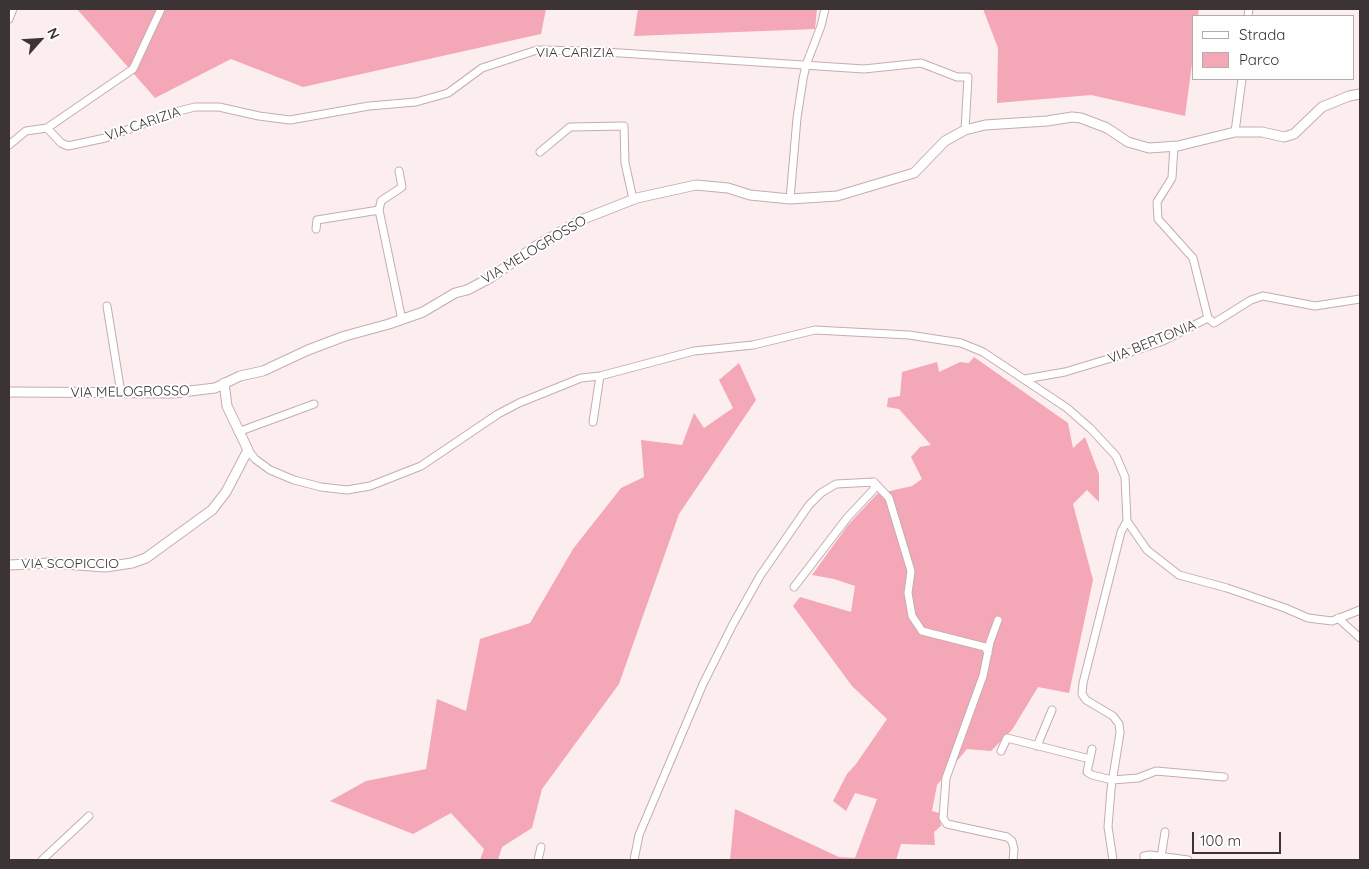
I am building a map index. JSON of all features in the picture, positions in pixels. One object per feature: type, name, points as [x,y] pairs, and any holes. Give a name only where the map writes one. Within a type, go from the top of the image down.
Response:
[{"type":"street","points":[[9,19],[14,9]]},
{"type":"street","points":[[9,145],[26,131],[47,128],[133,69],[161,9]]},
{"type":"street","points":[[790,199],[797,118],[806,65],[821,26],[825,9]]},
{"type":"street","name":"VIA CARIZIA","points":[[47,128],[61,143],[68,146],[105,138],[178,111],[195,107],[219,107],[259,116],[290,120],[369,106],[416,102],[448,93],[482,68],[537,50],[590,50],[864,69],[921,63],[957,76],[968,77],[965,130]]},
{"type":"street","points":[[1235,132],[1242,80]]},
{"type":"street","name":"VIA MELOGROSSO","points":[[9,392],[173,393],[215,388],[240,376],[263,371],[308,350],[345,336],[423,312],[455,293],[468,290],[490,278],[536,246],[581,220],[633,199],[696,185],[728,188],[750,195],[790,199],[837,196],[914,173],[945,141],[965,130],[985,125],[1047,121],[1072,117],[1082,118],[1107,128],[1128,142],[1149,148],[1174,146],[1235,132],[1262,132],[1284,137],[1294,134],[1322,107],[1349,96],[1360,94]]},
{"type":"street","points":[[540,152],[570,127],[624,126],[625,162],[633,199]]},
{"type":"street","points":[[1174,146],[1172,178],[1157,202],[1158,218],[1193,258],[1208,318]]},
{"type":"street","points":[[399,171],[402,186],[381,201],[378,210],[402,320]]},
{"type":"street","points":[[316,229],[317,220],[378,210]]},
{"type":"street","name":"VIA BERTONIA","points":[[1025,379],[1065,372],[1110,359],[1163,340],[1208,318],[1214,323],[1251,300],[1263,296],[1315,306],[1360,299]]},
{"type":"street","points":[[107,306],[121,393]]},
{"type":"street","points":[[224,383],[226,406],[238,432],[255,459],[270,470],[294,480],[321,487],[346,490],[370,486],[421,466],[481,425],[519,403],[581,378],[600,376],[694,351],[753,346],[815,330],[909,335],[961,343],[983,352],[1025,379],[1091,429],[1116,456],[1125,477],[1127,521],[1121,532],[1082,683],[1082,694],[1086,700],[1113,716],[1119,724],[1120,733],[1112,780],[1108,826],[1113,860]]},
{"type":"street","points":[[593,422],[600,376]]},
{"type":"street","points":[[238,432],[314,404]]},
{"type":"street","name":"VIA SCOPICCIO","points":[[9,565],[51,563],[105,567],[132,563],[146,558],[212,510],[226,492],[248,450]]},
{"type":"street","points":[[794,587],[847,518],[874,489],[874,482]]},
{"type":"street","points":[[634,860],[639,835],[703,684],[733,624],[760,576],[809,505],[821,493],[836,484],[874,482],[889,498],[911,572],[908,593],[912,616],[922,631],[984,647],[988,654]]},
{"type":"street","points":[[1127,521],[1147,550],[1179,575],[1227,588],[1308,618],[1332,621],[1360,610]]},
{"type":"street","points":[[1338,618],[1360,638]]},
{"type":"street","points":[[998,620],[990,642],[983,676],[946,778],[943,818],[948,824],[1007,837],[1012,841],[1014,849],[1013,860]]},
{"type":"street","points":[[1037,746],[1052,710]]},
{"type":"street","points":[[1001,750],[1007,738],[1090,759]]},
{"type":"street","points":[[1092,748],[1087,772],[1112,780],[1138,778],[1156,771],[1224,777]]},
{"type":"street","points":[[42,860],[89,816]]},
{"type":"street","points":[[1161,856],[1164,832]]},
{"type":"street","points":[[538,860],[542,847]]},
{"type":"street","points":[[1144,860],[1144,856],[1150,855],[1188,860]]},
{"type":"green space","points":[[77,9],[546,9],[541,34],[303,87],[231,59],[155,98]]},
{"type":"green space","points":[[638,9],[817,9],[815,29],[634,36]]},
{"type":"green space","points":[[983,9],[1199,9],[1198,15],[1192,15],[1192,64],[1185,116],[1091,95],[997,103],[998,48]]},
{"type":"green space","points":[[974,357],[1068,423],[1073,448],[1085,437],[1099,474],[1099,502],[1087,490],[1073,504],[1093,580],[1069,693],[1038,687],[1012,730],[991,751],[967,749],[937,785],[932,811],[939,813],[941,826],[934,832],[935,845],[901,844],[896,860],[730,860],[735,809],[839,857],[855,858],[877,799],[855,793],[846,811],[833,801],[847,774],[887,719],[852,686],[793,606],[800,597],[851,612],[855,586],[834,579],[812,575],[848,525],[877,494],[912,486],[922,479],[911,457],[920,447],[931,445],[899,409],[887,407],[888,398],[900,396],[902,372],[937,362],[939,372],[960,362],[969,363]]},
{"type":"green space","points":[[739,363],[756,400],[679,514],[619,684],[542,789],[532,828],[502,847],[498,860],[480,860],[484,849],[451,813],[413,834],[330,801],[366,781],[426,769],[437,699],[466,711],[480,639],[530,623],[573,549],[621,488],[644,477],[641,440],[682,445],[694,413],[704,428],[733,408],[719,380]]}]
